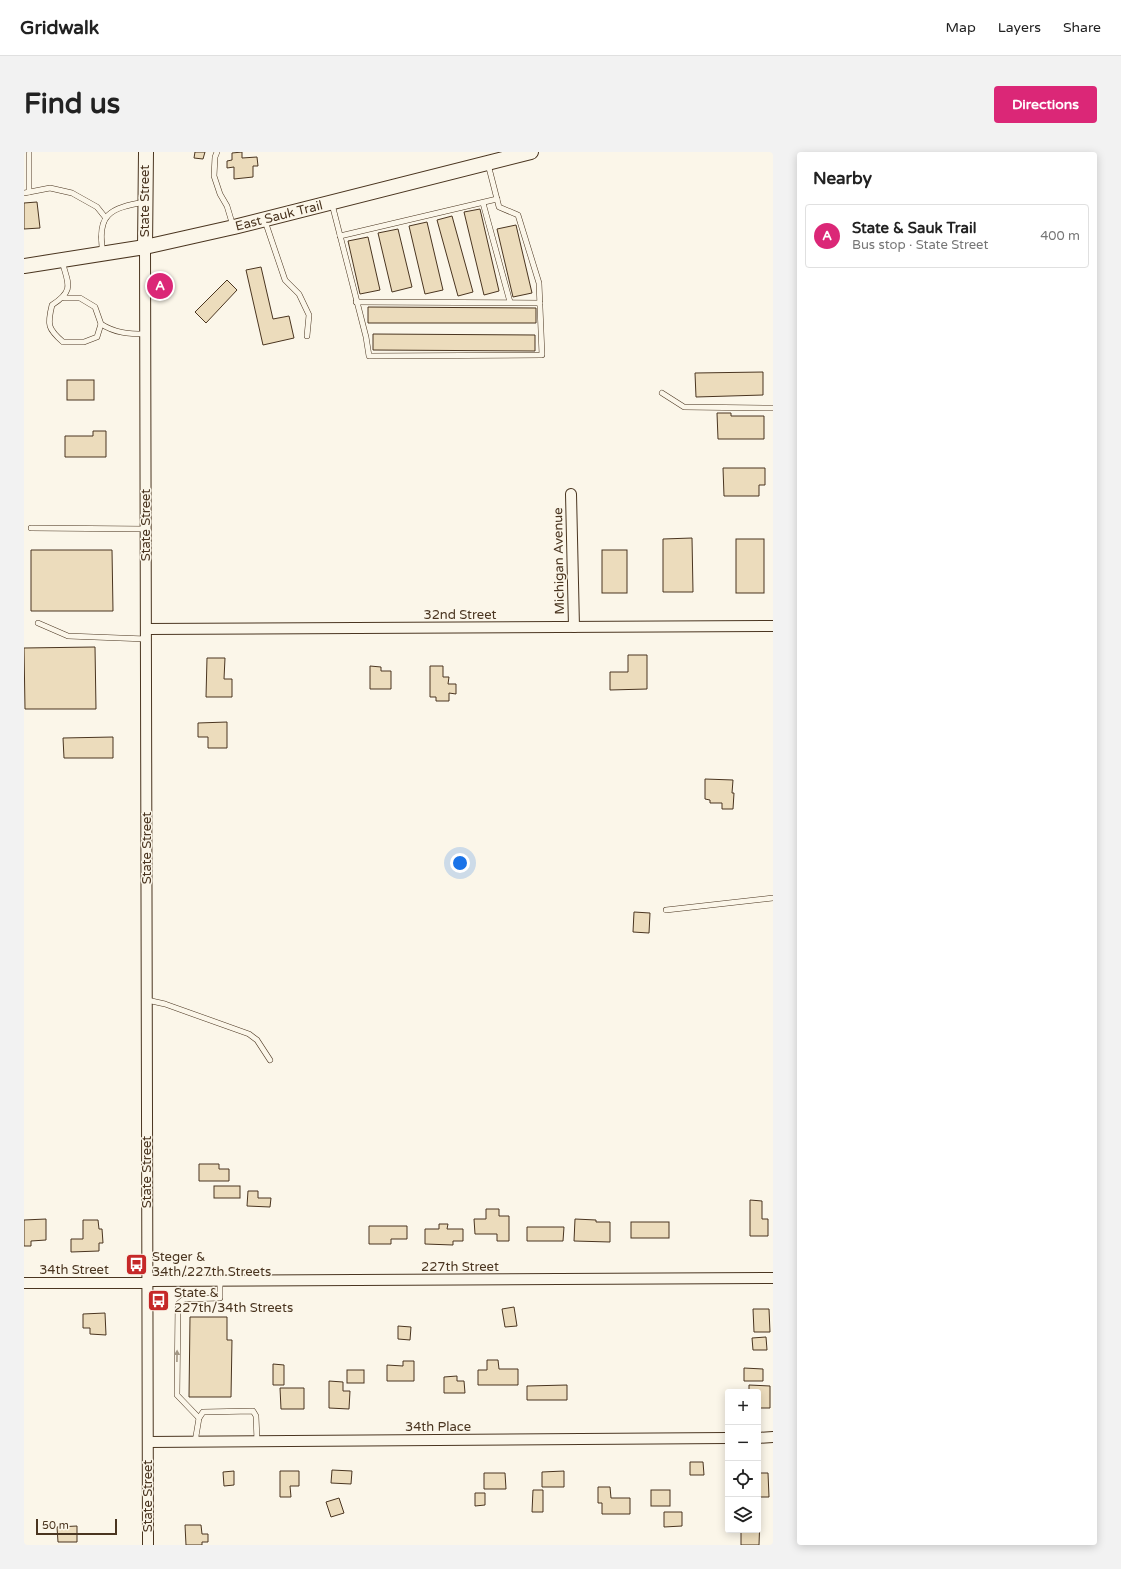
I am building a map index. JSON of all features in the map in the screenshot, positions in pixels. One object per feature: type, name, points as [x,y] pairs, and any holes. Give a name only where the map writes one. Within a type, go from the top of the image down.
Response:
[{"type":"main road","name":"State Street","points":[[145,247],[146,152]]},
{"type":"main road","name":"East Sauk Trail","points":[[24,266],[145,247],[234,227],[531,152]]},
{"type":"street","name":"State Street","points":[[145,247],[148,1545]]},
{"type":"street","name":"Michigan Avenue","points":[[571,494],[574,627]]},
{"type":"street","name":"32nd Street","points":[[146,634],[574,627],[773,626]]},
{"type":"street","name":"227th Street","points":[[148,1282],[773,1278]]},
{"type":"street","name":"34th Street","points":[[24,1283],[148,1282]]},
{"type":"street","points":[[761,1438],[773,1437]]},
{"type":"street","name":"34th Place","points":[[148,1442],[725,1438]]},
{"type":"lane","points":[[29,152],[27,192],[50,188],[72,193],[97,207],[105,218]]},
{"type":"lane","points":[[217,152],[215,157],[214,176],[234,227]]},
{"type":"lane","points":[[332,203],[369,356],[542,355],[539,282],[518,215],[499,207],[488,163]]},
{"type":"lane","points":[[340,236],[497,199]]},
{"type":"lane","points":[[103,254],[100,232],[105,218],[115,209],[126,205],[145,202]]},
{"type":"lane","points":[[483,203],[510,302]]},
{"type":"lane","points":[[265,220],[285,280],[300,294],[309,315],[307,336]]},
{"type":"lane","points":[[61,260],[69,286],[64,298],[52,306],[48,320],[53,334],[63,342],[84,342],[97,337],[101,324]]},
{"type":"lane","points":[[64,298],[80,298],[95,308],[101,324],[109,329],[123,334],[145,334]]},
{"type":"lane","points":[[356,302],[540,303]]},
{"type":"lane","points":[[662,393],[684,407],[773,408]]},
{"type":"lane","points":[[31,528],[146,529]]},
{"type":"lane","points":[[38,624],[68,636],[146,634]]},
{"type":"lane","points":[[666,910],[773,898]]},
{"type":"lane","points":[[147,1000],[164,1004],[249,1034],[257,1040],[270,1060]]},
{"type":"lane","points":[[199,1418],[177,1395],[178,1304],[184,1299],[220,1298],[220,1281]]},
{"type":"lane","points":[[195,1442],[199,1418],[203,1412],[253,1411],[256,1416],[257,1441]]},
{"type":"building","points":[[195,152],[205,152],[203,159],[194,158]]},
{"type":"building","points":[[242,152],[242,158],[257,157],[258,166],[253,166],[253,177],[234,179],[234,167],[227,168],[227,161],[232,160],[232,153]]},
{"type":"building","points":[[37,202],[40,228],[24,229],[24,203]]},
{"type":"building","points":[[480,209],[499,291],[484,295],[464,212]]},
{"type":"building","points":[[452,216],[473,292],[458,296],[437,220]]},
{"type":"building","points":[[427,222],[443,290],[425,294],[409,226]]},
{"type":"building","points":[[516,225],[532,293],[513,297],[497,229]]},
{"type":"building","points":[[398,229],[412,287],[392,292],[378,233]]},
{"type":"building","points":[[368,237],[380,290],[360,294],[348,241]]},
{"type":"building","points":[[261,267],[273,319],[289,316],[294,338],[263,345],[246,270]]},
{"type":"building","points":[[227,280],[237,290],[206,323],[195,312]]},
{"type":"building","points":[[368,307],[536,308],[536,323],[368,323]]},
{"type":"building","points":[[373,334],[535,335],[535,351],[373,350]]},
{"type":"building","points":[[763,372],[763,395],[696,397],[695,373]]},
{"type":"building","points":[[67,380],[94,380],[94,400],[67,400]]},
{"type":"building","points":[[717,413],[731,413],[731,416],[764,416],[764,439],[718,439]]},
{"type":"building","points":[[93,431],[106,431],[106,457],[65,457],[65,436],[93,436]]},
{"type":"building","points":[[723,468],[765,468],[765,485],[759,485],[759,496],[724,496]]},
{"type":"building","points":[[692,538],[693,592],[663,592],[663,539]]},
{"type":"building","points":[[736,539],[764,539],[764,593],[736,593]]},
{"type":"building","points":[[31,550],[112,550],[113,611],[31,611]]},
{"type":"building","points":[[602,550],[627,550],[627,593],[602,593]]},
{"type":"building","points":[[95,647],[96,709],[25,709],[24,648]]},
{"type":"building","points":[[628,655],[647,655],[647,689],[610,690],[610,672],[628,672]]},
{"type":"building","points":[[207,658],[225,658],[224,679],[232,679],[232,697],[206,697]]},
{"type":"building","points":[[370,666],[381,667],[381,671],[391,671],[391,689],[370,689]]},
{"type":"building","points":[[430,666],[443,666],[443,677],[449,677],[448,684],[456,684],[456,694],[449,693],[449,701],[436,701],[436,697],[430,697]]},
{"type":"building","points":[[227,722],[227,748],[208,748],[208,737],[198,737],[198,723]]},
{"type":"building","points":[[113,737],[113,758],[64,758],[63,738]]},
{"type":"building","points":[[705,779],[733,780],[733,809],[722,809],[722,803],[710,803],[710,800],[705,799]]},
{"type":"building","points":[[634,912],[650,913],[649,933],[633,932]]},
{"type":"building","points":[[199,1164],[219,1164],[219,1169],[229,1169],[229,1181],[199,1181]]},
{"type":"building","points":[[214,1186],[240,1186],[240,1198],[214,1198]]},
{"type":"building","points":[[248,1191],[258,1191],[258,1198],[271,1198],[270,1207],[247,1206]]},
{"type":"building","points":[[750,1200],[762,1201],[762,1219],[768,1219],[768,1236],[750,1236]]},
{"type":"building","points":[[486,1209],[499,1209],[499,1216],[509,1216],[509,1241],[497,1241],[497,1234],[475,1234],[474,1219],[486,1219]]},
{"type":"building","points":[[46,1219],[46,1240],[31,1241],[31,1246],[24,1246],[24,1220]]},
{"type":"building","points":[[575,1219],[610,1222],[610,1242],[574,1241]]},
{"type":"building","points":[[83,1220],[98,1220],[99,1229],[102,1229],[103,1243],[99,1243],[99,1251],[71,1252],[71,1239],[83,1239]]},
{"type":"building","points":[[631,1222],[669,1222],[669,1238],[631,1238]]},
{"type":"building","points":[[439,1224],[448,1224],[447,1229],[463,1229],[463,1241],[453,1241],[453,1245],[425,1244],[425,1229],[439,1229]]},
{"type":"building","points":[[369,1226],[407,1226],[407,1239],[391,1239],[391,1244],[369,1244]]},
{"type":"building","points":[[527,1227],[564,1227],[563,1241],[527,1241]]},
{"type":"building","points":[[514,1307],[517,1326],[505,1327],[502,1309]]},
{"type":"building","points":[[753,1309],[769,1309],[770,1332],[754,1332]]},
{"type":"building","points":[[105,1313],[106,1335],[90,1334],[90,1328],[83,1328],[83,1314]]},
{"type":"building","points":[[190,1317],[227,1317],[227,1340],[232,1340],[231,1397],[189,1397]]},
{"type":"building","points":[[398,1326],[411,1327],[410,1340],[398,1339]]},
{"type":"building","points":[[766,1337],[767,1350],[753,1350],[752,1338]]},
{"type":"building","points":[[487,1360],[498,1360],[499,1369],[518,1369],[518,1385],[478,1385],[478,1370],[487,1370]]},
{"type":"building","points":[[403,1361],[414,1361],[414,1381],[387,1381],[387,1365],[403,1366]]},
{"type":"building","points":[[273,1364],[284,1365],[284,1385],[273,1385]]},
{"type":"building","points":[[744,1368],[763,1369],[763,1381],[744,1381]]},
{"type":"building","points":[[347,1370],[364,1370],[364,1383],[347,1383]]},
{"type":"building","points":[[457,1376],[457,1381],[464,1381],[465,1393],[444,1393],[444,1377]]},
{"type":"building","points":[[329,1381],[343,1382],[343,1391],[350,1391],[349,1409],[329,1408]]},
{"type":"building","points":[[567,1385],[567,1400],[527,1400],[527,1386]]},
{"type":"building","points":[[749,1385],[770,1386],[770,1408],[761,1408],[761,1389],[749,1389]]},
{"type":"building","points":[[280,1388],[304,1388],[304,1409],[281,1409]]},
{"type":"building","points":[[690,1462],[703,1462],[704,1475],[690,1475]]},
{"type":"building","points":[[332,1470],[352,1471],[351,1484],[331,1483]]},
{"type":"building","points":[[234,1471],[234,1485],[224,1486],[223,1472]]},
{"type":"building","points":[[280,1471],[299,1471],[299,1486],[290,1486],[291,1497],[280,1497]]},
{"type":"building","points":[[564,1471],[564,1487],[542,1487],[542,1472]]},
{"type":"building","points":[[484,1473],[505,1473],[506,1489],[484,1489]]},
{"type":"building","points":[[761,1473],[768,1473],[769,1497],[761,1497]]},
{"type":"building","points":[[598,1487],[610,1487],[611,1498],[630,1498],[630,1514],[602,1514],[602,1503],[598,1503]]},
{"type":"building","points":[[533,1490],[543,1490],[543,1512],[532,1512]]},
{"type":"building","points":[[651,1490],[670,1490],[670,1506],[651,1506]]},
{"type":"building","points":[[475,1493],[485,1493],[485,1505],[475,1506]]},
{"type":"building","points":[[339,1498],[344,1513],[331,1517],[326,1502]]},
{"type":"building","points":[[664,1512],[682,1512],[682,1526],[664,1527]]},
{"type":"building","points":[[185,1525],[201,1525],[202,1534],[208,1534],[208,1542],[202,1542],[202,1545],[186,1545]]},
{"type":"building","points":[[77,1526],[77,1542],[58,1542],[57,1527]]},
{"type":"building","points":[[741,1533],[759,1533],[759,1545],[741,1545]]},
{"type":"place","name":"State & Sauk Trail","points":[[160,286]]},
{"type":"place","name":"Steger & 34th/227th Streets","points":[[136,1264]]},
{"type":"place","name":"State & 227th/34th Streets","points":[[158,1300]]}]
